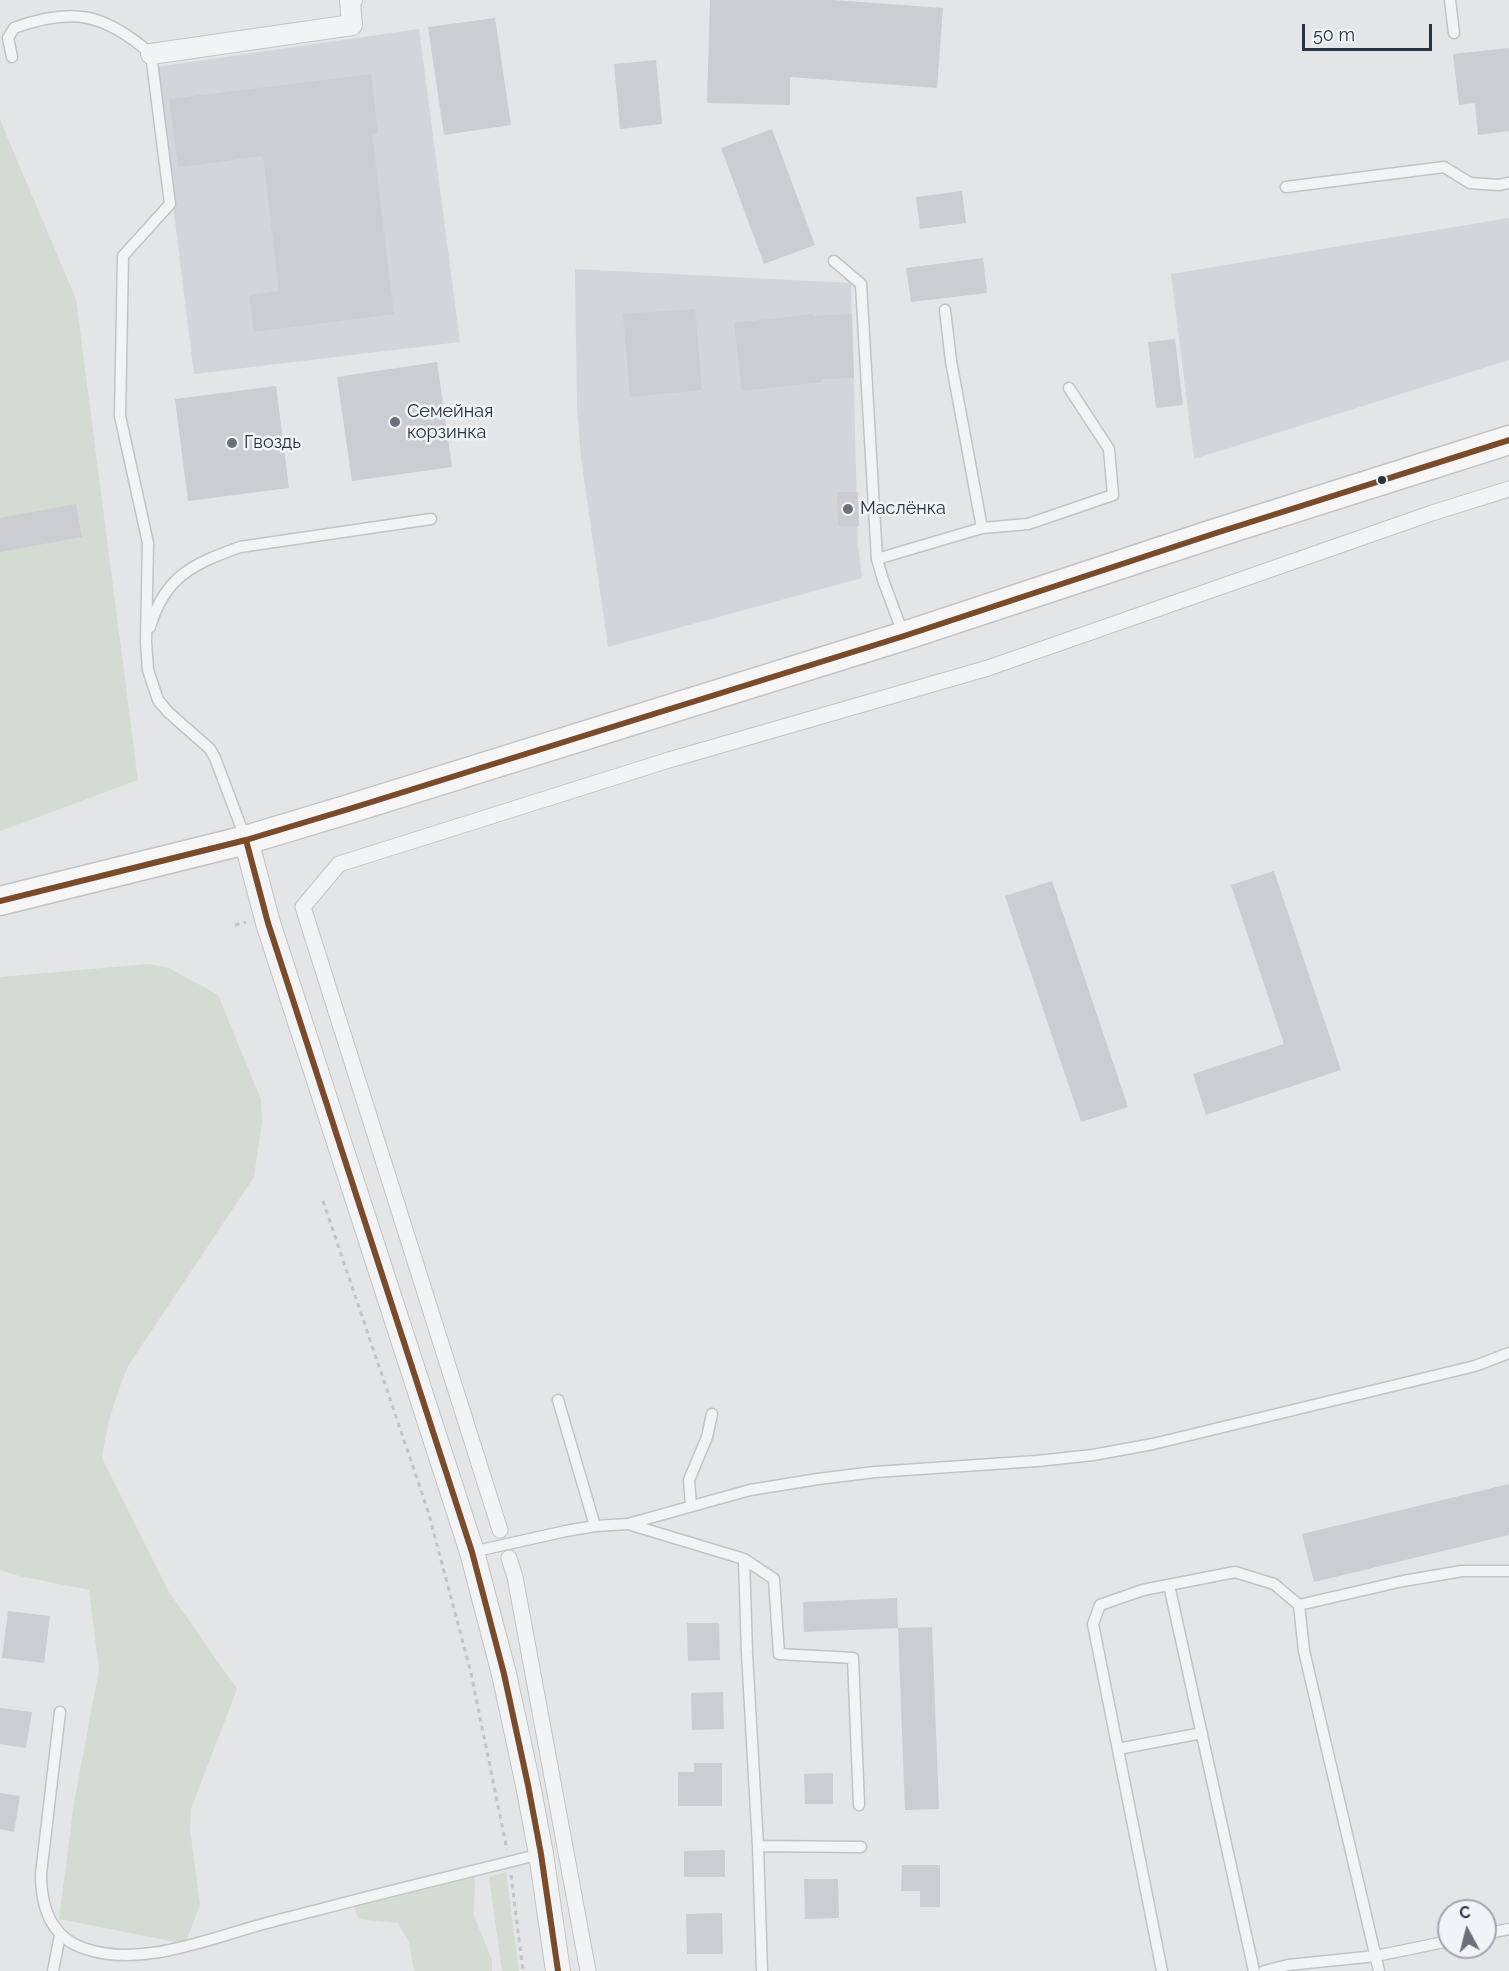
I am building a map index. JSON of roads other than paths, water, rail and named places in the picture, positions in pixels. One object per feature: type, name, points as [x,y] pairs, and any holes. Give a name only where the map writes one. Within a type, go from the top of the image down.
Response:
[{"type":"main road","points":[[0,901],[246,840],[904,636],[1216,533],[1509,440]]},
{"type":"street","points":[[151,54],[352,25],[352,0]]},
{"type":"street","points":[[500,1530],[303,907],[339,864],[669,760],[988,668],[1432,513],[1509,489]]},
{"type":"street","points":[[246,840],[268,923],[472,1552],[506,1685],[541,1854],[558,1971]]},
{"type":"street","points":[[509,1558],[515,1577],[588,1971]]},
{"type":"lane","points":[[1450,0],[1454,33]]},
{"type":"lane","points":[[12,57],[8,38],[14,27],[38,19],[69,15],[102,22],[136,41],[151,54],[170,204],[123,256],[120,416],[148,543],[146,642],[148,670],[158,700],[210,750],[215,758],[246,840]]},
{"type":"lane","points":[[1286,187],[1444,167],[1470,183],[1498,185],[1509,183]]},
{"type":"lane","points":[[834,261],[861,284],[877,559],[904,636]]},
{"type":"lane","points":[[945,310],[951,361],[982,528]]},
{"type":"lane","points":[[877,559],[982,528],[1028,524],[1113,495],[1109,449],[1069,388]]},
{"type":"lane","points":[[146,642],[155,610],[167,589],[184,572],[220,555],[240,548],[431,519]]},
{"type":"lane","points":[[472,1552],[566,1531],[628,1524],[750,1490],[818,1479],[875,1472],[1037,1461],[1093,1455],[1153,1444],[1475,1366],[1509,1353]]},
{"type":"lane","points":[[558,1400],[595,1526]]},
{"type":"lane","points":[[691,1506],[688,1480],[707,1437],[712,1414]]},
{"type":"lane","points":[[628,1524],[744,1559],[774,1579],[779,1654],[853,1658],[859,1805]]},
{"type":"lane","points":[[744,1559],[762,1971]]},
{"type":"lane","points":[[1299,1605],[1403,1581],[1462,1571],[1509,1571]]},
{"type":"lane","points":[[1162,1971],[1093,1624],[1100,1605],[1143,1590],[1235,1572],[1274,1584],[1299,1605],[1304,1651],[1379,1971]]},
{"type":"lane","points":[[1169,1585],[1254,1971]]},
{"type":"lane","points":[[60,1712],[41,1889],[51,1922],[60,1935],[78,1946],[99,1952],[151,1953],[200,1943],[328,1907],[541,1854]]},
{"type":"lane","points":[[1118,1749],[1202,1733]]},
{"type":"lane","points":[[758,1846],[861,1846]]},
{"type":"lane","points":[[53,1971],[60,1935]]},
{"type":"lane","points":[[1264,1971],[1376,1956],[1437,1943]]},
{"type":"place","name":"Семейная корзинка","points":[[395,422]]},
{"type":"place","name":"Гвоздь","points":[[232,443]]},
{"type":"place","name":"Маслёнка","points":[[848,509]]}]
